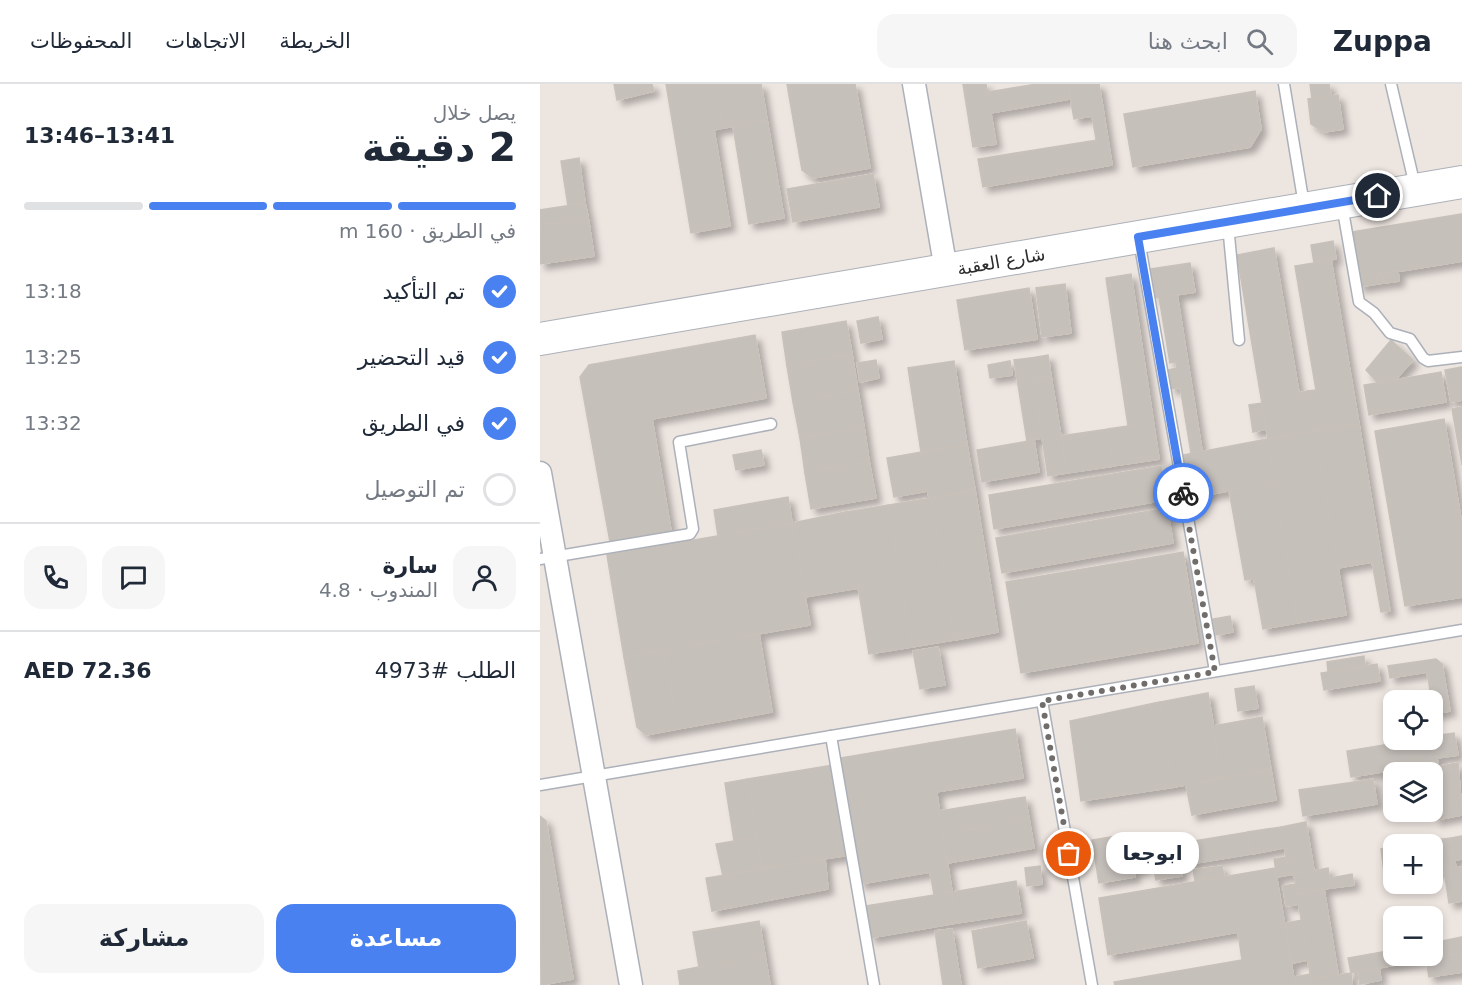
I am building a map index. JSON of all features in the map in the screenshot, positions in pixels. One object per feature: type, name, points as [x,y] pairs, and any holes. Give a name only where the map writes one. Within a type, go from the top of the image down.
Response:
[{"type":"street","points":[[914,84],[946,270]]},
{"type":"street","name":"شارع العقبة","points":[[540,339],[1462,182]]},
{"type":"street","points":[[540,474],[547,558],[594,776],[631,985]]},
{"type":"lane","points":[[1284,84],[1305,208]]},
{"type":"lane","points":[[1391,84],[1416,190]]},
{"type":"lane","points":[[1341,202],[1359,302],[1374,313],[1390,333],[1410,339],[1423,358],[1428,361],[1462,357]]},
{"type":"lane","points":[[1227,222],[1239,340]]},
{"type":"lane","points":[[1138,237],[1215,672]]},
{"type":"lane","points":[[547,558],[690,534],[693,529],[679,442],[771,424]]},
{"type":"lane","points":[[540,785],[1462,630]]},
{"type":"lane","points":[[1042,701],[1092,985]]},
{"type":"lane","points":[[831,736],[874,985]]},
{"type":"building","points":[[614,84],[652,84],[654,91],[617,100]]},
{"type":"building","points":[[666,84],[716,84],[723,128],[714,130],[730,226],[691,233]]},
{"type":"building","points":[[716,84],[761,84],[767,120],[723,128]]},
{"type":"building","points":[[787,84],[855,84],[870,168],[813,178],[802,170]]},
{"type":"building","points":[[963,84],[986,84],[996,144],[973,147]]},
{"type":"building","points":[[1037,84],[1068,84],[1070,99],[991,113],[987,92]]},
{"type":"building","points":[[1068,84],[1099,84],[1112,165],[1101,167],[1092,116],[1074,119]]},
{"type":"building","points":[[1310,84],[1329,84],[1331,96],[1312,99]]},
{"type":"building","points":[[1255,91],[1261,129],[1250,147],[1133,167],[1124,114]]},
{"type":"building","points":[[1338,95],[1343,129],[1324,132],[1311,124],[1308,99]]},
{"type":"building","points":[[767,120],[784,218],[749,224],[733,126]]},
{"type":"building","points":[[1097,140],[1101,167],[983,187],[978,159]]},
{"type":"building","points":[[579,158],[585,203],[568,206],[561,161]]},
{"type":"building","points":[[873,174],[879,207],[793,222],[787,189]]},
{"type":"building","points":[[585,203],[588,217],[540,225],[540,210]]},
{"type":"building","points":[[1462,214],[1462,261],[1358,278],[1351,232]]},
{"type":"building","points":[[588,217],[594,256],[540,264],[540,225]]},
{"type":"building","points":[[1333,241],[1336,259],[1314,263],[1311,245]]},
{"type":"building","points":[[1274,248],[1299,393],[1308,391],[1315,431],[1268,439],[1237,255]]},
{"type":"building","points":[[1331,260],[1359,424],[1315,431],[1308,391],[1316,390],[1295,266]]},
{"type":"building","points":[[1190,263],[1195,292],[1155,298],[1151,269]]},
{"type":"building","points":[[1398,271],[1399,281],[1384,283],[1382,274]]},
{"type":"building","points":[[1131,274],[1159,459],[1113,466],[1108,429],[1128,426],[1106,278]]},
{"type":"building","points":[[1382,274],[1384,283],[1359,287],[1358,278]]},
{"type":"building","points":[[1065,284],[1071,333],[1042,337],[1036,288]]},
{"type":"building","points":[[1029,288],[1037,339],[965,350],[957,300]]},
{"type":"building","points":[[1177,294],[1202,451],[1191,453],[1176,362],[1170,363],[1159,297]]},
{"type":"building","points":[[878,317],[882,339],[861,343],[857,321]]},
{"type":"building","points":[[846,321],[852,354],[787,366],[782,332]]},
{"type":"building","points":[[755,335],[766,398],[652,419],[671,531],[610,542],[580,377],[589,365]]},
{"type":"building","points":[[1391,340],[1413,360],[1395,380],[1377,382],[1366,370]]},
{"type":"building","points":[[852,354],[858,391],[793,402],[787,366]]},
{"type":"building","points":[[1048,355],[1051,376],[1033,379],[1030,358]]},
{"type":"building","points":[[1030,358],[1042,438],[1027,441],[1014,360]]},
{"type":"building","points":[[876,360],[879,378],[860,382],[857,363]]},
{"type":"building","points":[[954,361],[967,445],[921,452],[908,368]]},
{"type":"building","points":[[1010,361],[1012,375],[990,378],[988,365]]},
{"type":"building","points":[[1462,367],[1462,400],[1451,402],[1445,370]]},
{"type":"building","points":[[1177,368],[1180,387],[1171,389],[1168,370]]},
{"type":"building","points":[[1441,372],[1446,402],[1369,415],[1364,385]]},
{"type":"building","points":[[1051,376],[1067,473],[1048,476],[1033,379]]},
{"type":"building","points":[[858,391],[864,427],[800,438],[793,402]]},
{"type":"building","points":[[1262,403],[1266,429],[1253,432],[1249,405]]},
{"type":"building","points":[[1462,407],[1462,465],[1452,409]]},
{"type":"building","points":[[1444,419],[1462,525],[1462,597],[1405,606],[1375,431]]},
{"type":"building","points":[[1359,424],[1390,611],[1381,612],[1372,562],[1338,568],[1315,431]]},
{"type":"building","points":[[864,427],[869,461],[805,473],[800,438]]},
{"type":"building","points":[[1108,429],[1113,466],[1067,473],[1061,436]]},
{"type":"building","points":[[1315,431],[1346,615],[1297,623],[1268,439]]},
{"type":"building","points":[[1268,439],[1274,482],[1186,499],[1178,456]]},
{"type":"building","points":[[1034,440],[1039,472],[982,482],[977,450]]},
{"type":"building","points":[[967,445],[975,490],[929,498],[921,452]]},
{"type":"building","points":[[761,450],[764,465],[736,470],[733,455]]},
{"type":"building","points":[[921,452],[928,491],[894,497],[887,458]]},
{"type":"building","points":[[869,461],[876,498],[811,509],[805,473]]},
{"type":"building","points":[[1161,466],[1166,500],[994,529],[989,495]]},
{"type":"building","points":[[1274,482],[1297,623],[1263,629],[1254,579],[1245,580],[1229,490]]},
{"type":"building","points":[[975,490],[998,632],[954,640],[932,498]]},
{"type":"building","points":[[788,497],[792,523],[718,536],[714,510]]},
{"type":"building","points":[[932,498],[954,640],[912,647],[888,505]]},
{"type":"building","points":[[888,505],[912,647],[869,654],[846,512]]},
{"type":"building","points":[[1167,508],[1173,543],[1002,573],[996,538]]},
{"type":"building","points":[[846,512],[859,588],[805,597],[792,523]]},
{"type":"building","points":[[792,523],[810,625],[624,657],[607,555]]},
{"type":"building","points":[[1183,552],[1198,643],[1021,673],[1006,582]]},
{"type":"building","points":[[1230,616],[1233,632],[1216,635],[1213,619]]},
{"type":"building","points":[[759,634],[772,712],[678,729],[664,650]]},
{"type":"building","points":[[938,647],[945,685],[920,689],[913,651]]},
{"type":"building","points":[[664,650],[678,729],[646,735],[637,727],[624,657]]},
{"type":"building","points":[[1364,656],[1365,666],[1328,672],[1327,662]]},
{"type":"building","points":[[1436,659],[1442,664],[1450,711],[1443,712],[1443,690],[1430,690],[1427,672],[1390,678],[1388,666]]},
{"type":"building","points":[[1377,664],[1380,681],[1324,690],[1321,673]]},
{"type":"building","points":[[1254,686],[1258,708],[1238,711],[1235,689]]},
{"type":"building","points":[[1208,693],[1222,778],[1174,787],[1160,702]]},
{"type":"building","points":[[1160,702],[1174,787],[1081,801],[1070,721]]},
{"type":"building","points":[[1262,717],[1271,770],[1222,778],[1213,726]]},
{"type":"building","points":[[1015,729],[1023,778],[936,792],[929,743]]},
{"type":"building","points":[[1454,733],[1458,755],[1437,758],[1436,750],[1443,750],[1443,735]]},
{"type":"building","points":[[929,743],[952,892],[934,895],[930,872],[860,884],[840,758]]},
{"type":"building","points":[[1383,745],[1383,750],[1435,750],[1438,762],[1383,762],[1383,772],[1351,777],[1347,751]]},
{"type":"building","points":[[1458,763],[1462,815],[1443,819],[1443,765]]},
{"type":"building","points":[[833,765],[849,855],[762,868],[747,779]]},
{"type":"building","points":[[1271,770],[1276,800],[1213,811],[1207,781]]},
{"type":"building","points":[[747,779],[757,837],[734,841],[725,783]]},
{"type":"building","points":[[1373,779],[1377,804],[1359,807],[1354,782]]},
{"type":"building","points":[[1207,781],[1213,811],[1192,815],[1186,785]]},
{"type":"building","points":[[1354,782],[1359,807],[1303,816],[1299,790]]},
{"type":"building","points":[[1025,797],[1029,819],[943,834],[939,811]]},
{"type":"building","points":[[540,816],[546,821],[573,979],[541,985]]},
{"type":"building","points":[[1029,819],[1034,848],[948,863],[943,834]]},
{"type":"building","points":[[1306,822],[1314,871],[1289,875],[1281,827]]},
{"type":"building","points":[[1281,827],[1284,848],[1251,854],[1248,832]]},
{"type":"building","points":[[1248,832],[1251,854],[1154,870],[1151,848]]},
{"type":"building","points":[[1128,834],[1131,852],[1142,850],[1145,868],[1134,870],[1135,877],[1099,883],[1092,840]]},
{"type":"building","points":[[1462,836],[1462,859],[1454,860],[1451,838]]},
{"type":"building","points":[[757,837],[762,868],[723,876],[716,844]]},
{"type":"building","points":[[1451,838],[1456,868],[1443,871],[1443,839]]},
{"type":"building","points":[[1286,857],[1289,875],[1277,877],[1274,859]]},
{"type":"building","points":[[825,859],[828,889],[712,911],[706,878]]},
{"type":"building","points":[[1180,865],[1182,876],[1156,880],[1154,870]]},
{"type":"building","points":[[1040,866],[1042,884],[1027,886],[1025,868]]},
{"type":"building","points":[[1222,866],[1224,876],[1195,881],[1193,870]]},
{"type":"building","points":[[1462,867],[1462,901],[1449,903],[1444,870]]},
{"type":"building","points":[[1275,868],[1295,985],[1115,985],[1114,982],[1242,960],[1238,932],[1108,955],[1099,898]]},
{"type":"building","points":[[1328,868],[1331,888],[1297,894],[1294,874]]},
{"type":"building","points":[[1352,874],[1354,885],[1331,888],[1330,878]]},
{"type":"building","points":[[1016,881],[1021,913],[957,923],[952,892]]},
{"type":"building","points":[[1296,884],[1299,904],[1286,906],[1283,886]]},
{"type":"building","points":[[1324,889],[1338,974],[1311,979],[1297,894]]},
{"type":"building","points":[[952,892],[957,923],[870,938],[865,906]]},
{"type":"building","points":[[1302,920],[1308,960],[1292,963],[1285,923]]},
{"type":"building","points":[[759,921],[765,956],[699,967],[693,932]]},
{"type":"building","points":[[1026,921],[1033,958],[978,968],[972,931]]},
{"type":"building","points":[[952,929],[961,985],[943,985],[935,931]]},
{"type":"building","points":[[1462,937],[1462,953],[1443,956],[1443,941]]},
{"type":"building","points":[[1383,952],[1383,966],[1390,966],[1351,973],[1348,958]]},
{"type":"building","points":[[1462,953],[1462,972],[1429,977],[1427,966],[1443,966],[1443,956]]},
{"type":"building","points":[[765,956],[770,985],[702,985],[699,967]]},
{"type":"building","points":[[699,967],[702,985],[680,985],[678,971]]},
{"type":"building","points":[[1379,968],[1381,980],[1360,984],[1358,972]]},
{"type":"building","points":[[1351,973],[1352,985],[1312,985],[1311,979]]},
{"type":"building","points":[[1311,974],[1312,985],[1295,985],[1294,977]]},
{"type":"way so far","points":[[1069,854],[1042,701],[1215,672],[1183,493]]},
{"type":"place","name":"ابوجعا","points":[[1069,854]]},
{"type":"route","points":[[1183,493],[1138,237],[1378,196]]}]
